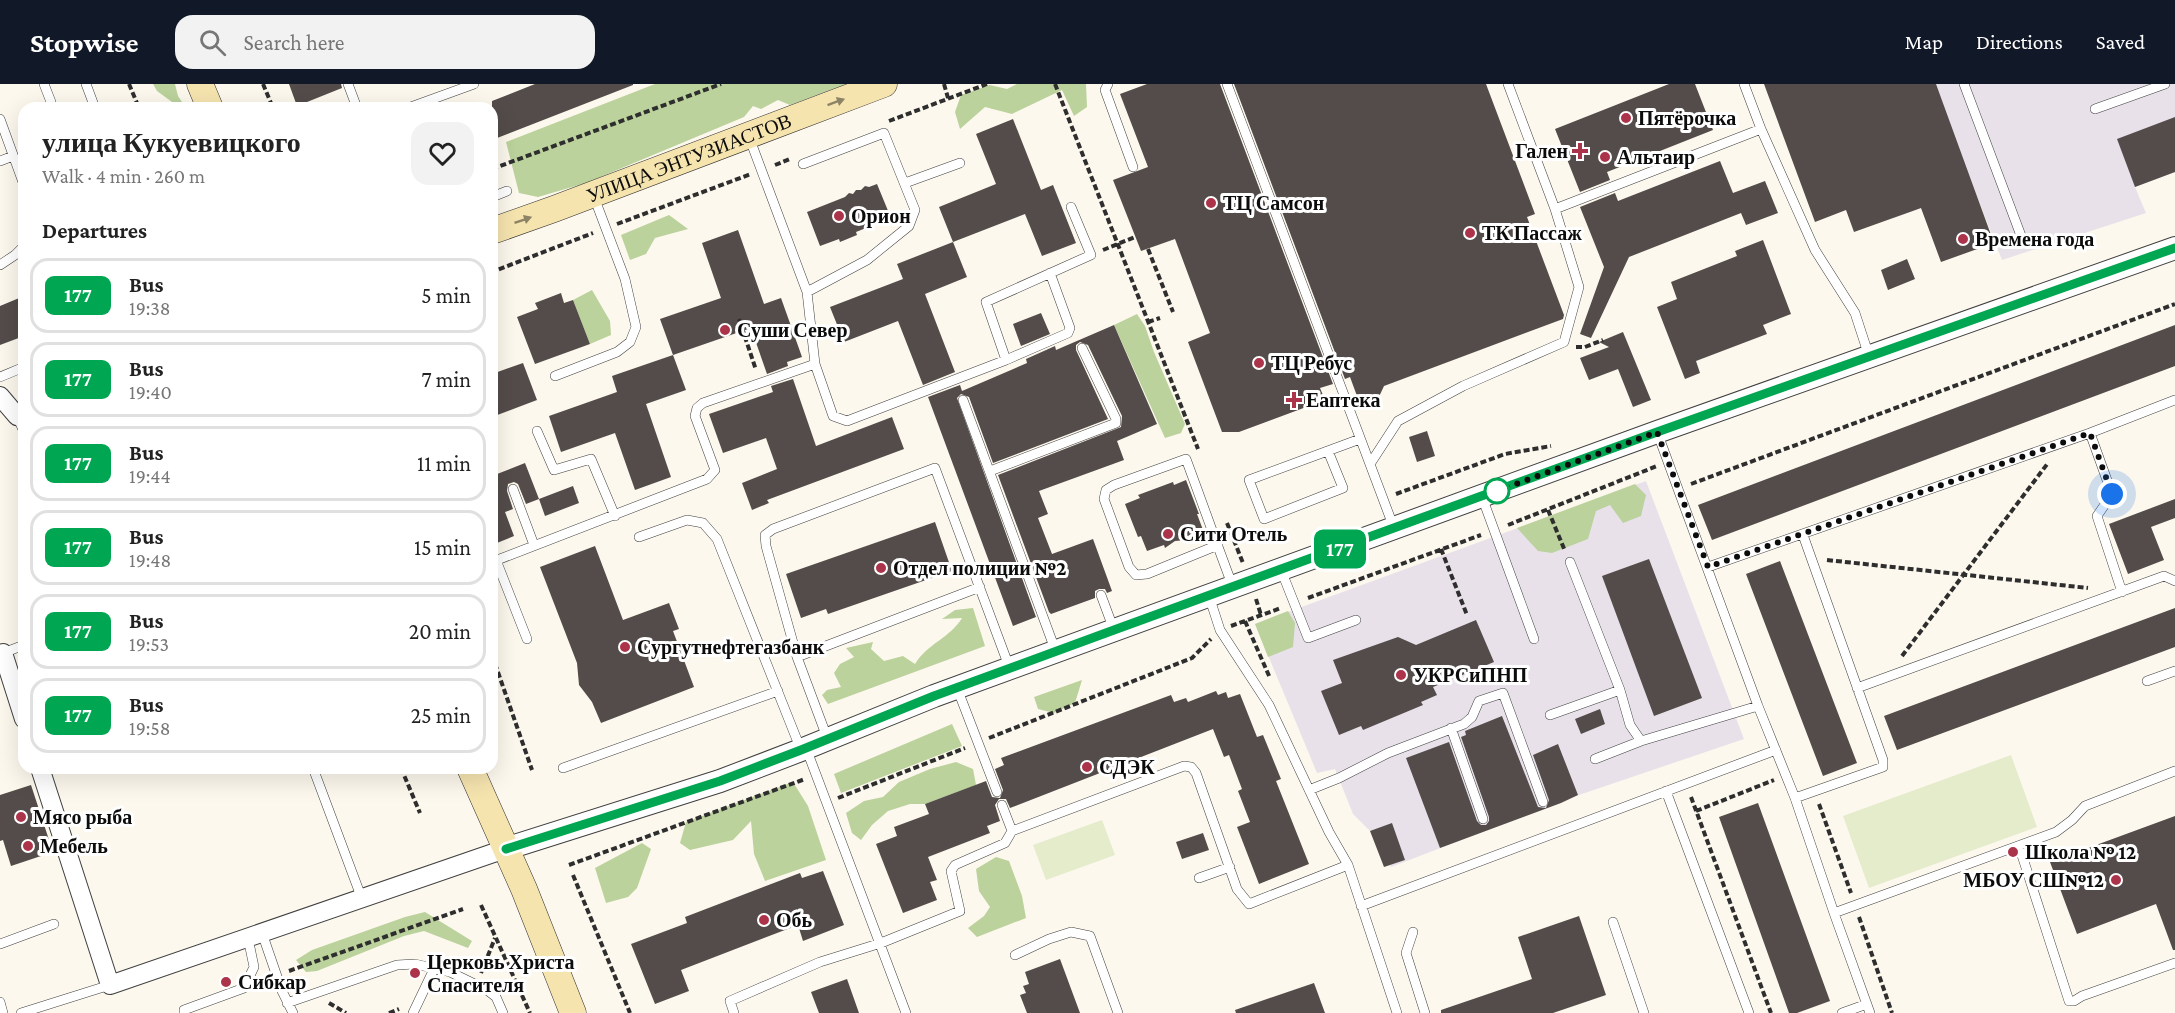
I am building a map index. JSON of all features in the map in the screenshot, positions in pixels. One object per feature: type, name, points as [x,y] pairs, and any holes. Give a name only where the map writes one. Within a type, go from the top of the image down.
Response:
[{"type":"main road","points":[[200,84],[208,102]]},
{"type":"main road","name":"УЛИЦА ЭНТУЗИАСТОВ","points":[[498,229],[884,84]]},
{"type":"main road","points":[[473,774],[524,890],[573,1013]]},
{"type":"street","points":[[42,774],[110,985],[506,849],[665,800],[1114,630],[1657,432],[2175,248]]},
{"type":"street","points":[[0,396],[18,416]]},
{"type":"street","points":[[2,650],[18,700]]},
{"type":"lane","points":[[44,84],[51,102]]},
{"type":"lane","points":[[86,84],[93,102]]},
{"type":"lane","points":[[348,84],[355,102]]},
{"type":"lane","points":[[424,102],[474,84]]},
{"type":"lane","points":[[1108,84],[1105,90],[1133,167]]},
{"type":"lane","points":[[1227,84],[1394,529]]},
{"type":"lane","points":[[1744,84],[1761,129],[1815,250],[1855,313],[1870,357]]},
{"type":"lane","points":[[1964,84],[2023,241]]},
{"type":"lane","points":[[2095,109],[2165,84]]},
{"type":"lane","points":[[1370,464],[1398,421],[1463,386],[1564,342],[1579,287],[1555,209],[1510,85]]},
{"type":"lane","points":[[0,119],[18,169]]},
{"type":"lane","points":[[1555,209],[1761,129]]},
{"type":"lane","points":[[803,164],[884,133],[915,210],[909,226],[867,261],[807,292]]},
{"type":"lane","points":[[748,135],[807,292],[815,364],[833,416],[847,421],[1006,360],[1068,333],[1070,328],[1050,273]]},
{"type":"lane","points":[[0,161],[13,156]]},
{"type":"lane","points":[[905,183],[960,163]]},
{"type":"lane","points":[[498,195],[507,191]]},
{"type":"lane","points":[[555,376],[617,352],[630,342],[636,327],[625,279],[593,194]]},
{"type":"lane","points":[[1006,360],[986,302],[1091,255],[1071,207]]},
{"type":"lane","points":[[0,264],[18,252]]},
{"type":"lane","points":[[990,471],[1116,423],[1082,348]]},
{"type":"lane","points":[[498,559],[708,479],[715,470],[695,416],[697,408],[703,403],[815,364]]},
{"type":"lane","points":[[0,377],[18,370]]},
{"type":"lane","points":[[963,400],[1056,652]]},
{"type":"lane","points":[[1708,567],[2090,433],[2175,400]]},
{"type":"lane","points":[[537,431],[554,470],[591,459],[615,516]]},
{"type":"lane","points":[[1657,432],[1758,705],[1796,798],[1868,1008],[1842,1013]]},
{"type":"lane","points":[[2090,433],[2112,494],[2097,516],[2122,592]]},
{"type":"lane","points":[[1328,451],[1343,488],[1264,519],[1249,480],[1360,439]]},
{"type":"lane","points":[[1218,545],[1147,574],[1136,575],[1129,567],[1104,499],[1106,490],[1186,459],[1218,545],[1242,585]]},
{"type":"lane","points":[[828,740],[797,657],[766,546],[765,536],[773,529],[935,468],[1010,669]]},
{"type":"lane","points":[[513,489],[534,545]]},
{"type":"lane","points":[[1482,497],[1534,639]]},
{"type":"lane","points":[[639,537],[687,520],[703,523],[717,539],[826,802],[906,1013]]},
{"type":"lane","points":[[1796,798],[1883,767],[1883,760],[1803,535]]},
{"type":"lane","points":[[1570,562],[1620,690],[1630,725],[1641,741]]},
{"type":"lane","points":[[498,570],[527,639]]},
{"type":"lane","points":[[1281,570],[1308,638],[1356,620]]},
{"type":"lane","points":[[1857,688],[2164,576],[2175,581]]},
{"type":"lane","points":[[797,657],[980,587]]},
{"type":"lane","points":[[1101,595],[1114,630]]},
{"type":"lane","points":[[1209,596],[1220,630],[1269,705],[1348,865],[1397,1013]]},
{"type":"lane","points":[[2,650],[18,646]]},
{"type":"lane","points":[[2146,681],[2175,671]]},
{"type":"lane","points":[[957,688],[997,792]]},
{"type":"lane","points":[[563,768],[778,690]]},
{"type":"lane","points":[[1550,715],[1620,690]]},
{"type":"lane","points":[[1309,790],[1339,778],[1388,753],[1464,724],[1472,717],[1479,701],[1503,693],[1543,802]]},
{"type":"lane","points":[[1596,759],[1641,741],[1758,705]]},
{"type":"lane","points":[[1451,728],[1483,819]]},
{"type":"lane","points":[[1361,906],[1776,750]]},
{"type":"lane","points":[[734,1013],[730,1001],[820,962],[881,943],[960,911],[951,871],[963,860],[1005,843],[1012,831],[1184,766],[1191,767],[1196,773],[1237,889],[1249,904],[1348,865]]},
{"type":"lane","points":[[1834,914],[2056,832],[2085,806],[2175,771]]},
{"type":"lane","points":[[315,774],[362,898]]},
{"type":"lane","points":[[1666,791],[1749,1013]]},
{"type":"lane","points":[[1002,806],[1012,831]]},
{"type":"lane","points":[[2019,846],[2069,1001],[2175,963]]},
{"type":"lane","points":[[1199,878],[1230,867]]},
{"type":"lane","points":[[1613,922],[1644,1013]]},
{"type":"lane","points":[[0,944],[54,924]]},
{"type":"lane","points":[[1015,955],[1048,939],[1071,932],[1090,936],[1118,1013]]},
{"type":"lane","points":[[1413,932],[1406,953],[1425,1013]]},
{"type":"lane","points":[[255,935],[277,975],[293,1013]]},
{"type":"lane","points":[[181,1012],[244,988],[254,967],[255,935]]},
{"type":"lane","points":[[288,1003],[397,965],[415,964],[435,967],[475,985],[496,997],[503,1013]]},
{"type":"lane","points":[[413,1013],[435,967]]},
{"type":"lane","points":[[21,1013],[110,985]]},
{"type":"lane","points":[[0,1002],[3,1013]]},
{"type":"path","points":[[129,84],[136,102]]},
{"type":"path","points":[[263,84],[270,102]]},
{"type":"path","points":[[498,167],[721,84]]},
{"type":"path","points":[[944,84],[948,98]]},
{"type":"path","points":[[882,123],[987,84]]},
{"type":"path","points":[[1055,84],[1200,454]]},
{"type":"path","points":[[498,270],[794,158]]},
{"type":"path","points":[[1091,255],[1135,237]]},
{"type":"path","points":[[1148,249],[1173,312]]},
{"type":"path","points":[[1679,489],[2175,303]]},
{"type":"path","points":[[1148,322],[1160,318]]},
{"type":"path","points":[[739,319],[760,382]]},
{"type":"path","points":[[1564,342],[1577,347],[1585,347],[1603,340]]},
{"type":"path","points":[[1886,678],[2064,442]]},
{"type":"path","points":[[1383,499],[1505,454],[1560,445]]},
{"type":"path","points":[[826,802],[1192,658],[1220,630],[1548,510],[1668,461]]},
{"type":"path","points":[[1548,510],[1570,562]]},
{"type":"path","points":[[1225,518],[1242,585],[1261,615]]},
{"type":"path","points":[[1441,549],[1467,615]]},
{"type":"path","points":[[1811,558],[2122,592]]},
{"type":"path","points":[[498,672],[532,770]]},
{"type":"path","points":[[404,774],[420,813]]},
{"type":"path","points":[[569,865],[815,776]]},
{"type":"path","points":[[1696,811],[1786,776]]},
{"type":"path","points":[[1687,783],[1771,1013]]},
{"type":"path","points":[[573,875],[630,1013]]},
{"type":"path","points":[[481,905],[530,1013]]},
{"type":"path","points":[[277,975],[463,909]]},
{"type":"path","points":[[475,985],[495,938]]},
{"type":"shaded area","points":[[1845,84],[2175,84],[2175,172],[2135,187],[2146,213],[2002,260],[1974,189],[1894,218]]},
{"type":"shaded area","points":[[1646,481],[1744,739],[1579,795],[1391,867],[1390,865],[1405,860],[1353,814],[1335,769],[1317,773],[1255,624]]},
{"type":"green space","points":[[153,84],[175,84],[182,102],[172,102],[157,91]]},
{"type":"green space","points":[[655,84],[846,84],[790,105],[778,100],[761,109],[753,106],[744,117],[586,183],[538,197],[519,193],[506,142]]},
{"type":"green space","points":[[1017,84],[1086,84],[1087,107],[1074,116],[1062,90],[1012,114],[985,107],[960,129],[955,112],[961,95],[990,85],[1007,89]]},
{"type":"green space","points":[[669,215],[688,229],[655,238],[646,254],[630,260],[621,235]]},
{"type":"green space","points":[[592,290],[610,321],[611,335],[590,344],[573,300]]},
{"type":"green space","points":[[1137,314],[1145,326],[1185,424],[1181,433],[1165,438],[1114,325]]},
{"type":"green space","points":[[1635,484],[1646,495],[1641,516],[1623,523],[1610,505],[1596,511],[1588,539],[1552,553],[1538,551],[1517,528]]},
{"type":"green space","points":[[973,608],[985,646],[828,704],[822,695],[827,690],[841,687],[834,673],[840,664],[854,657],[846,648],[873,642],[871,649],[884,661],[903,656],[915,664],[962,618],[942,619],[955,610]]},
{"type":"green space","points":[[1288,611],[1295,623],[1293,647],[1268,657],[1255,624]]},
{"type":"green space","points":[[1082,680],[1075,703],[1054,713],[1038,709],[1034,697]]},
{"type":"green space","points":[[952,724],[962,746],[841,793],[834,774]]},
{"type":"green space","points":[[2011,755],[2037,827],[1869,888],[1843,816]]},
{"type":"green space","points":[[956,762],[973,769],[976,785],[925,804],[910,804],[888,811],[872,825],[861,840],[852,833],[846,813],[864,801],[883,797],[899,782],[930,769]]},
{"type":"green space","points":[[793,782],[808,806],[826,860],[765,881],[754,854],[751,821],[733,840],[690,850],[680,843],[686,822]]},
{"type":"green space","points":[[1102,820],[1115,855],[1046,880],[1033,845]]},
{"type":"green space","points":[[642,843],[651,849],[637,888],[628,897],[606,903],[595,868]]},
{"type":"green space","points":[[996,857],[1009,861],[1022,896],[1026,918],[977,937],[968,928],[984,916],[990,907],[979,891],[976,869]]},
{"type":"green space","points":[[425,912],[472,941],[468,948],[424,931],[404,936],[317,971],[306,972],[296,960],[312,950]]},
{"type":"building","points":[[289,84],[341,84],[342,88],[307,102],[296,102]]},
{"type":"building","points":[[535,84],[633,84],[498,138],[498,102],[492,101]]},
{"type":"building","points":[[1147,84],[1220,84],[1333,384],[1320,388],[1325,400],[1239,432],[1222,432],[1188,342],[1210,333],[1175,239],[1141,251],[1113,180],[1148,167],[1120,94]]},
{"type":"building","points":[[1234,84],[1486,84],[1535,214],[1527,217],[1564,315],[1563,319],[1384,386],[1377,401],[1373,404],[1363,402],[1357,396],[1350,377],[1345,379]]},
{"type":"building","name":"Альтаир","points":[[1669,84],[1695,84],[1713,130],[1607,172],[1610,180],[1580,192],[1555,129]]},
{"type":"building","points":[[1764,84],[1936,84],[1994,243],[1941,262],[1921,208],[1854,232],[1846,210],[1815,222]]},
{"type":"building","points":[[2175,117],[2175,172],[2135,187],[2117,139]]},
{"type":"building","points":[[1013,119],[1041,190],[1053,185],[1076,243],[1042,256],[1025,214],[953,242],[939,207],[996,184],[976,134]]},
{"type":"building","points":[[1720,161],[1733,193],[1765,181],[1778,213],[1746,225],[1741,213],[1629,257],[1591,338],[1580,334],[1604,267],[1580,207],[1615,193],[1618,201]]},
{"type":"building","points":[[877,184],[891,218],[856,232],[857,235],[840,242],[839,239],[820,246],[807,212],[845,197],[849,193],[853,194],[865,186]]},
{"type":"building","points":[[738,230],[764,304],[781,298],[802,357],[787,362],[788,366],[767,374],[751,328],[673,355],[660,319],[721,298],[702,243]]},
{"type":"building","points":[[1763,240],[1791,314],[1763,325],[1767,334],[1696,361],[1700,373],[1685,379],[1657,307],[1677,299],[1671,282],[1737,256],[1735,251]]},
{"type":"building","points":[[953,242],[967,277],[925,294],[955,372],[923,385],[898,321],[844,342],[830,307],[903,279],[897,264]]},
{"type":"building","points":[[1907,259],[1915,279],[1888,290],[1881,270]]},
{"type":"building","points":[[561,293],[564,303],[573,300],[590,344],[535,364],[517,317],[538,309],[535,303]]},
{"type":"building","points":[[18,298],[18,338],[0,345],[0,306]]},
{"type":"building","points":[[1041,313],[1050,334],[1021,346],[1013,324]]},
{"type":"building","points":[[1114,325],[1157,424],[1117,441],[1124,460],[1039,491],[1048,514],[1038,518],[1052,554],[1093,539],[1112,591],[1107,593],[1105,589],[1099,589],[1095,591],[1095,598],[1051,614],[1049,612],[998,475],[1121,427],[1122,416],[1088,345],[1080,342],[1076,345],[1076,350],[1108,419],[993,463],[969,397],[961,394],[957,398],[1036,617],[1013,626],[928,397],[960,385],[962,391],[1027,363],[1026,359],[1055,346],[1056,350]]},
{"type":"building","points":[[2175,325],[2175,366],[1712,540],[1698,505]]},
{"type":"building","points":[[1623,332],[1651,400],[1633,407],[1618,369],[1589,380],[1580,358],[1609,347],[1599,342]]},
{"type":"building","points":[[673,355],[686,390],[646,404],[671,477],[635,490],[615,433],[561,452],[549,416],[617,392],[612,376]]},
{"type":"building","points":[[523,363],[537,400],[498,415],[498,372]]},
{"type":"building","points":[[793,379],[816,446],[892,417],[904,449],[767,500],[769,503],[752,510],[742,483],[777,469],[766,438],[723,453],[709,414],[773,392],[771,386]]},
{"type":"building","points":[[1427,431],[1435,456],[1417,462],[1409,437]]},
{"type":"building","points":[[525,463],[539,499],[526,504],[518,484],[514,482],[508,484],[507,491],[513,509],[505,512],[514,536],[498,543],[498,474]]},
{"type":"building","points":[[1186,480],[1203,530],[1185,537],[1186,540],[1175,541],[1165,548],[1164,545],[1147,551],[1141,536],[1138,537],[1125,504],[1140,498],[1138,495],[1173,482],[1174,485]]},
{"type":"building","points":[[573,486],[579,503],[545,516],[539,499]]},
{"type":"building","points":[[2175,499],[2175,518],[2151,527],[2164,560],[2128,574],[2109,524]]},
{"type":"building","name":"Отдел полиции №2","points":[[935,522],[952,571],[828,614],[826,609],[801,618],[786,574]]},
{"type":"building","name":"Сургутнефтегазбанк","points":[[595,546],[623,620],[669,603],[679,629],[673,631],[694,687],[601,723],[592,702],[579,685],[577,663],[540,567]]},
{"type":"building","points":[[1649,559],[1702,698],[1654,716],[1602,576]]},
{"type":"building","points":[[1780,561],[1857,763],[1823,776],[1746,574]]},
{"type":"building","points":[[2175,608],[2175,647],[1897,750],[1884,716]]},
{"type":"building","name":"УКРСиПНП","points":[[1476,620],[1494,662],[1433,687],[1437,695],[1421,702],[1423,705],[1363,730],[1361,726],[1339,735],[1321,691],[1342,683],[1333,660],[1398,637],[1416,645]]},
{"type":"building","points":[[1216,691],[1218,695],[1226,692],[1228,698],[1240,694],[1257,737],[1263,735],[1281,779],[1276,781],[1309,864],[1259,884],[1237,827],[1250,822],[1238,791],[1242,789],[1229,755],[1224,757],[1213,729],[1010,808],[1006,799],[999,799],[995,805],[1000,821],[987,826],[990,833],[928,857],[937,880],[930,882],[937,900],[903,913],[876,844],[897,836],[894,827],[929,814],[925,804],[986,781],[992,797],[1000,798],[1003,790],[995,769],[1004,765],[1001,758],[1171,695],[1174,702],[1186,698],[1188,702]]},
{"type":"building","points":[[1600,709],[1605,724],[1581,734],[1575,719]]},
{"type":"building","points":[[1502,716],[1538,807],[1546,808],[1549,800],[1533,755],[1558,744],[1578,795],[1561,803],[1440,848],[1406,758],[1449,742],[1477,821],[1481,825],[1486,825],[1489,817],[1461,737],[1466,735],[1465,731]]},
{"type":"building","points":[[31,785],[53,852],[11,866],[3,840],[0,841],[0,795]]},
{"type":"building","points":[[1758,803],[1830,1001],[1797,1013],[1789,1013],[1719,817]]},
{"type":"building","name":"МБОУ СШ№12","points":[[2175,816],[2175,950],[2173,950],[2156,904],[2077,934],[2050,862]]},
{"type":"building","points":[[1392,823],[1405,860],[1384,867],[1370,831]]},
{"type":"building","points":[[1203,833],[1209,850],[1182,859],[1176,842]]},
{"type":"building","name":"Обь","points":[[823,871],[844,925],[803,941],[798,925],[681,970],[689,991],[655,1004],[631,944],[687,923],[685,917],[800,873],[802,878]]},
{"type":"building","points":[[1579,916],[1606,995],[1553,1013],[1441,1013],[1441,1010],[1532,979],[1518,937]]},
{"type":"building","points":[[1060,959],[1080,1013],[1027,1013],[1020,995],[1026,993],[1023,986],[1029,984],[1025,972]]},
{"type":"building","points":[[847,979],[859,1013],[819,1013],[811,992]]},
{"type":"building","points":[[1314,983],[1325,1013],[1236,1013],[1235,1010]]},
{"type":"bus line","name":"177","points":[[506,849],[720,781],[934,696],[1114,630],[1657,432],[2175,248]]},
{"type":"place","name":"Пятёрочка","points":[[1626,118]]},
{"type":"place","name":"Гален","points":[[1580,151]]},
{"type":"place","name":"Альтаир","points":[[1605,157]]},
{"type":"place","name":"ТЦ Самсон","points":[[1211,203]]},
{"type":"place","name":"Орион","points":[[839,216]]},
{"type":"place","name":"ТК Пассаж","points":[[1470,233]]},
{"type":"place","name":"Времена года","points":[[1963,239]]},
{"type":"place","name":"Суши Север","points":[[725,330]]},
{"type":"place","name":"ТЦ Ребус","points":[[1259,363]]},
{"type":"place","name":"Еаптека","points":[[1294,400]]},
{"type":"place","name":"Сити Отель","points":[[1168,534]]},
{"type":"place","name":"Отдел полиции №2","points":[[881,568]]},
{"type":"place","name":"Сургутнефтегазбанк","points":[[625,647]]},
{"type":"place","name":"УКРСиПНП","points":[[1401,675]]},
{"type":"place","name":"СДЭК","points":[[1087,767]]},
{"type":"place","name":"Мясо рыба","points":[[21,817]]},
{"type":"place","name":"Мебель","points":[[28,846]]},
{"type":"place","name":"Школа № 12","points":[[2013,852]]},
{"type":"place","name":"МБОУ СШ№12","points":[[2116,880]]},
{"type":"place","name":"Обь","points":[[764,920]]},
{"type":"place","name":"Церковь Христа Спасителя","points":[[415,973]]},
{"type":"place","name":"Сибкар","points":[[226,982]]},
{"type":"route","points":[[1497,491],[1657,432],[1708,567],[2090,433],[2112,494]]}]
